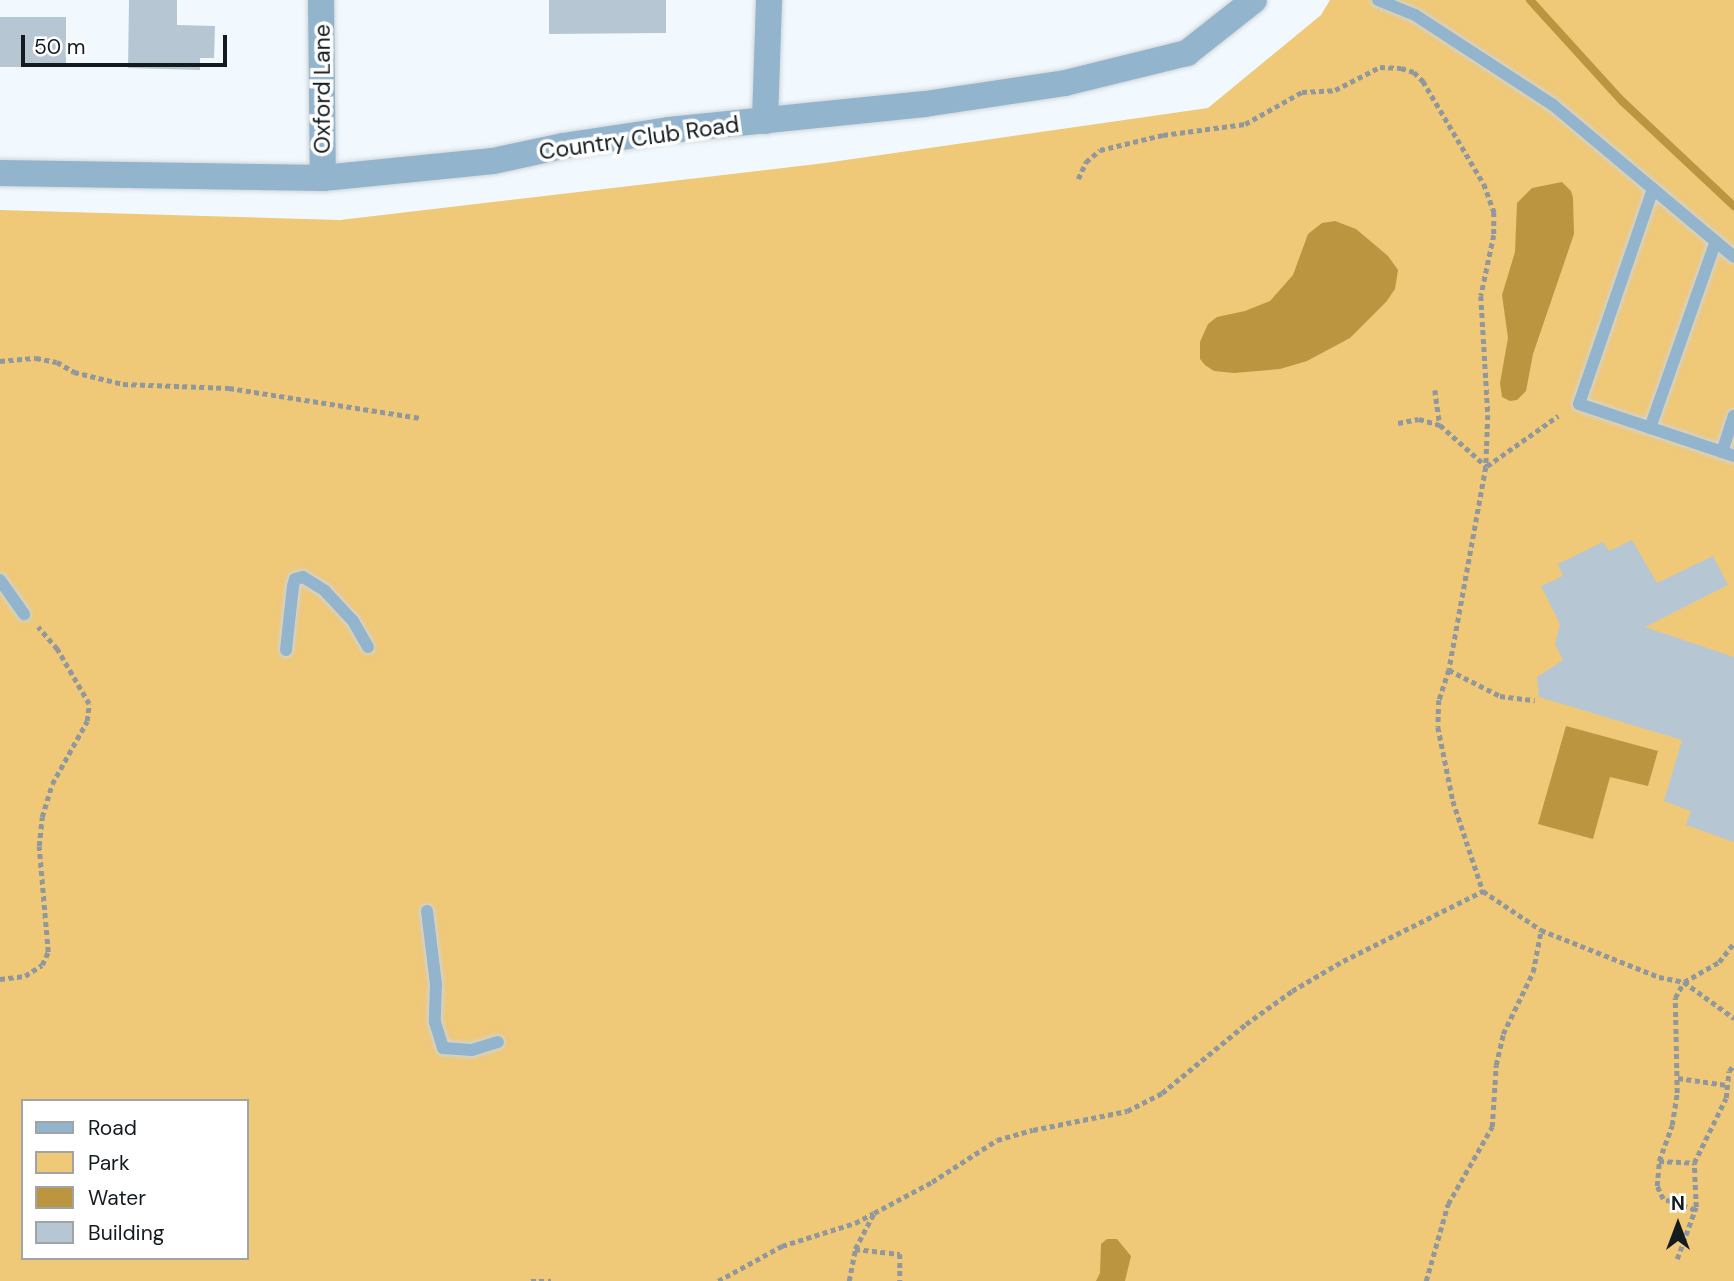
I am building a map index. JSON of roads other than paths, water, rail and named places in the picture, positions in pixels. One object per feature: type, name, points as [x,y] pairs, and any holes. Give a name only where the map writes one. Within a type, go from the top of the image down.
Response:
[{"type":"street","name":"Oxford Lane","points":[[321,0],[323,178]]},
{"type":"street","points":[[765,121],[769,0]]},
{"type":"street","name":"Country Club Road","points":[[0,173],[323,178],[493,161],[656,132],[925,104],[1065,83],[1187,53],[1254,0]]},
{"type":"lane","points":[[1378,0],[1415,15],[1553,105],[1734,257]]},
{"type":"lane","points":[[1653,189],[1579,404],[1728,454],[1734,416]]},
{"type":"lane","points":[[1650,428],[1716,241]]},
{"type":"lane","points":[[286,650],[293,586],[295,579],[303,577],[325,591],[353,621],[368,647]]},
{"type":"lane","points":[[0,580],[24,614]]},
{"type":"lane","points":[[427,911],[436,985],[435,1022],[443,1048],[450,1051],[472,1050],[498,1041]]},
{"type":"water","points":[[1562,182],[1571,191],[1573,198],[1574,234],[1533,354],[1526,391],[1517,400],[1510,401],[1502,397],[1500,383],[1508,338],[1502,295],[1515,252],[1517,203],[1532,188]]},
{"type":"water","points":[[1335,221],[1356,229],[1388,256],[1398,270],[1395,289],[1386,302],[1350,338],[1307,361],[1280,369],[1234,373],[1214,371],[1205,365],[1200,359],[1200,342],[1208,324],[1217,317],[1245,311],[1270,301],[1293,275],[1308,234],[1322,223]]},
{"type":"water","points":[[1566,726],[1658,751],[1648,786],[1610,777],[1593,839],[1538,824]]},
{"type":"water","points":[[1107,1239],[1117,1239],[1131,1256],[1125,1281],[1096,1281],[1100,1273],[1101,1244]]},
{"type":"waterway","points":[[1530,0],[1622,101],[1734,206]]}]
